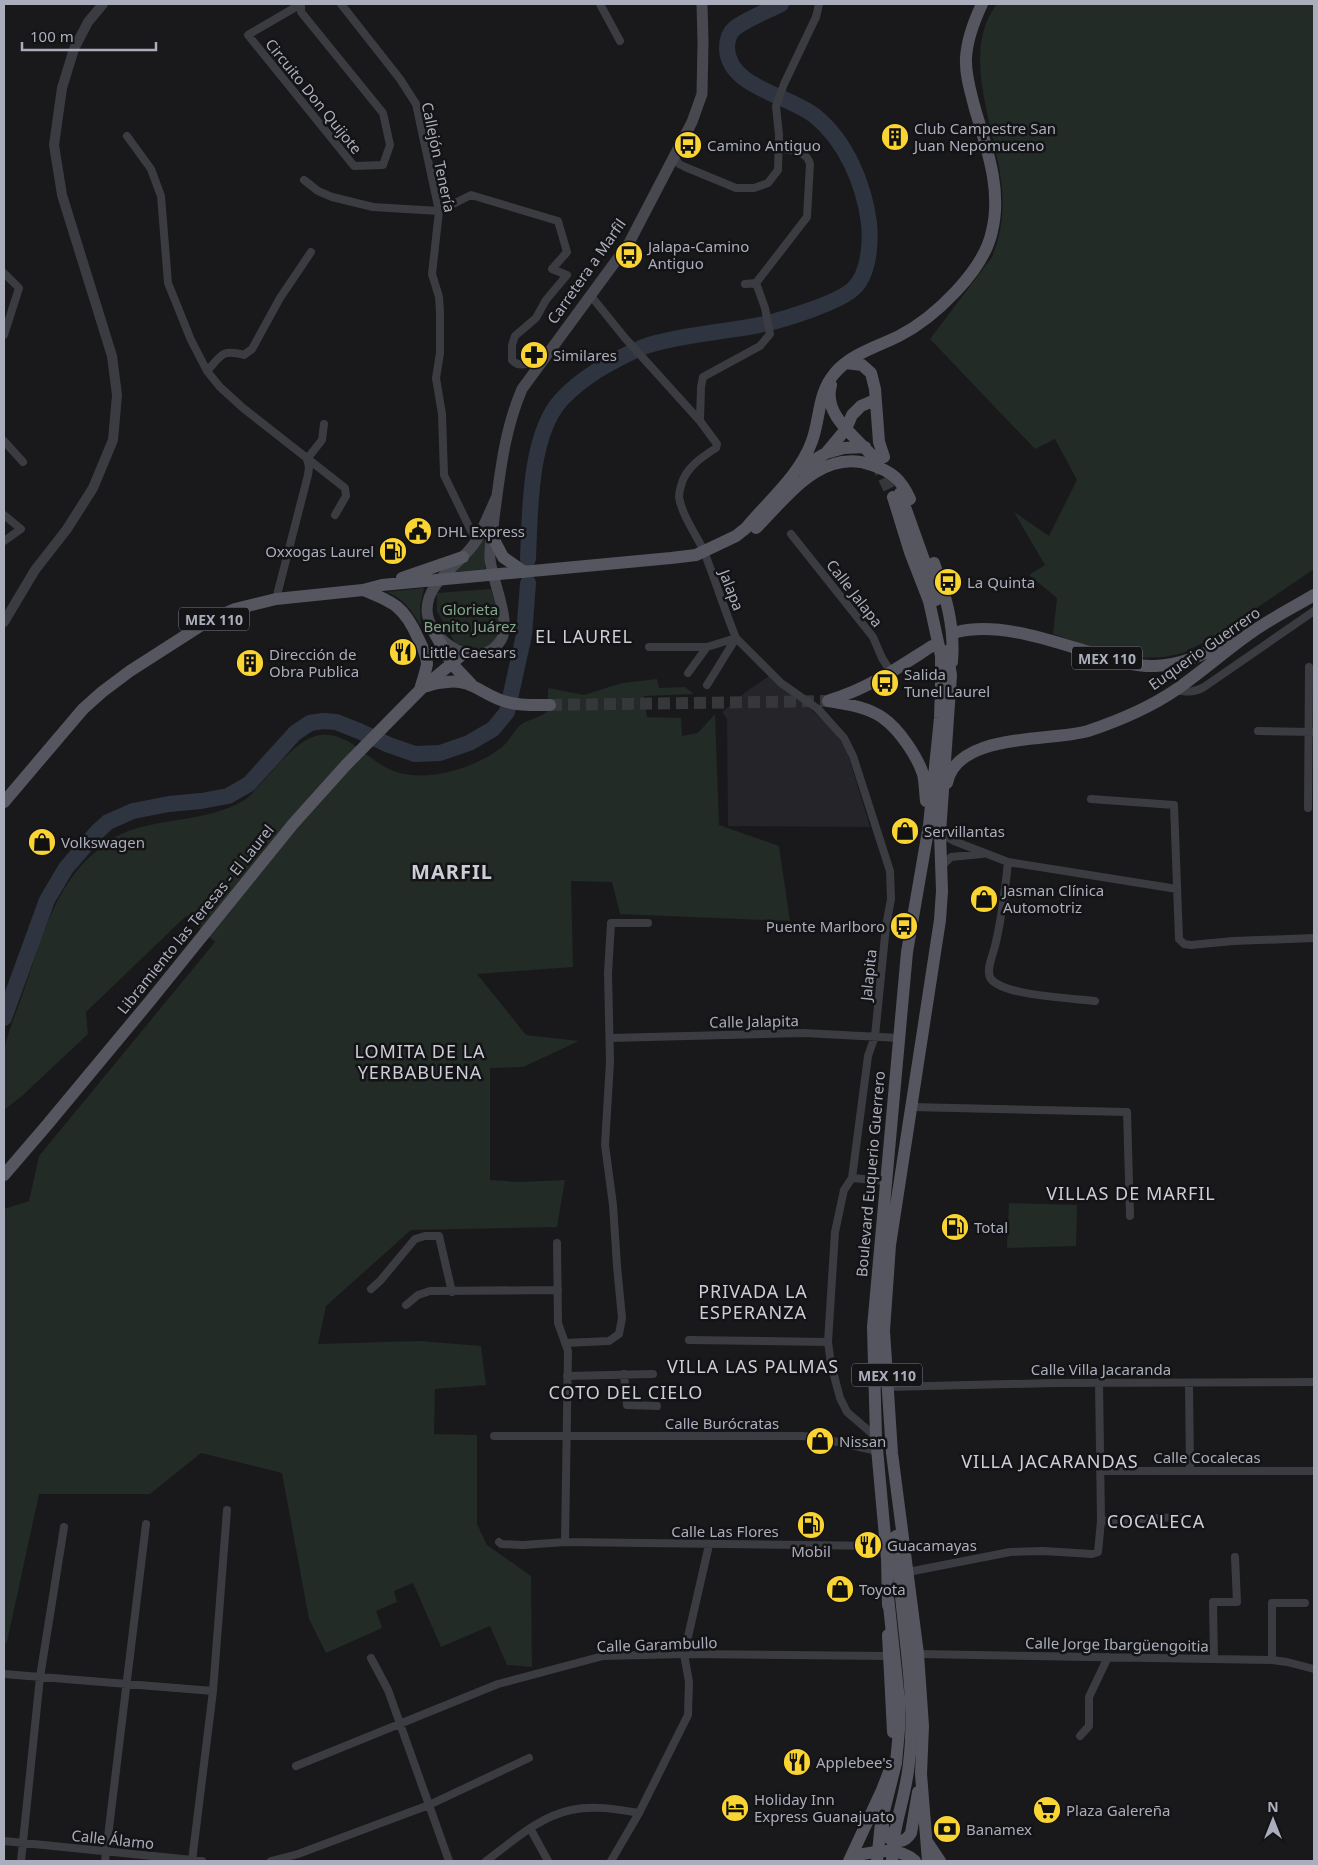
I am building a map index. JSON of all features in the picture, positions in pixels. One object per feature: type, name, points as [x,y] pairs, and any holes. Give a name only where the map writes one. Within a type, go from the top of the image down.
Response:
[{"type":"main road","name":"Carretera a Marfil","points":[[492,575],[490,556],[501,462],[514,408],[522,389],[629,243],[675,158],[692,122],[702,94],[702,4]]},
{"type":"main road","name":"MEX 110","points":[[4,802],[83,710],[123,676],[208,622],[235,609],[276,599],[363,590],[382,585],[701,553],[736,536],[746,528],[799,465],[812,440],[822,396],[835,373],[860,354],[901,335],[935,311],[969,276],[983,256],[992,233],[995,214],[992,168],[967,81],[966,58],[969,38],[982,4]]},
{"type":"main road","points":[[835,373],[829,399],[831,407],[846,429],[879,458],[872,373],[862,365],[846,363]]},
{"type":"main road","points":[[826,453],[846,429],[852,414],[861,406],[875,400]]},
{"type":"main road","points":[[793,473],[826,453],[844,448],[865,447]]},
{"type":"main road","points":[[701,553],[737,542],[750,533],[807,477],[820,469],[843,461],[856,461],[880,468],[892,474],[903,484],[937,572],[952,626],[951,675]]},
{"type":"main road","name":"Boulevard Euquerio Guerrero","points":[[851,1859],[886,1782],[892,1754],[894,1725],[888,1656],[894,1596],[886,1546],[877,1451],[873,1327],[907,952],[929,825],[940,718],[941,656],[929,601],[910,552],[896,495],[929,574],[942,623],[951,675],[942,810]]},
{"type":"main road","name":"Carretera a Marfil","points":[[440,580],[476,541],[497,496]]},
{"type":"main road","points":[[492,536],[503,557],[524,572]]},
{"type":"main road","points":[[382,585],[463,557]]},
{"type":"main road","points":[[434,632],[463,654],[485,654],[493,648],[501,640],[505,629],[492,575]]},
{"type":"main road","points":[[440,580],[431,592],[427,610],[434,632],[452,664],[471,684],[506,702],[521,705],[550,705]]},
{"type":"main road","points":[[363,590],[395,604],[405,614],[413,627],[424,650],[427,664],[420,690]]},
{"type":"main road","name":"Euquerio Guerrero","points":[[942,810],[948,779],[952,771],[967,755],[994,744],[1088,731],[1146,707],[1176,690],[1253,631],[1314,595]]},
{"type":"main road","name":"MEX 110","points":[[957,632],[981,629],[1009,632],[1124,662],[1154,666],[1192,658],[1253,631]]},
{"type":"main road","points":[[929,825],[923,776],[917,759],[906,743],[883,718],[863,708],[828,701],[857,692],[932,646]]},
{"type":"main road","name":"Libramiento las Teresas - El Laurel","points":[[4,1175],[108,1052],[293,824],[346,765],[420,690],[463,654]]},
{"type":"main road","points":[[420,690],[433,684],[453,681],[471,684]]},
{"type":"main road","name":"MEX 110","points":[[928,1861],[921,1774],[923,1726],[918,1654],[892,1453],[884,1331],[890,1245],[940,920],[942,892],[940,833],[942,810]]},
{"type":"main road","points":[[877,1861],[881,1823],[896,1763],[899,1730],[894,1596],[894,1523],[898,1506]]},
{"type":"main road","points":[[892,1861],[896,1826],[909,1765],[912,1731],[912,1700],[894,1596]]},
{"type":"main road","points":[[892,1754],[893,1772],[883,1827],[887,1837],[892,1840],[904,1841],[911,1833],[921,1774]]},
{"type":"main road","points":[[927,1842],[940,1861]]},
{"type":"main road","name":"MEX 110","points":[[851,1859],[878,1851],[891,1851],[915,1861]]},
{"type":"street","points":[[4,622],[35,570],[67,529],[93,488],[113,440],[117,395],[112,356],[62,195],[54,145],[62,88],[74,49],[88,22],[103,4]]},
{"type":"street","name":"Circuito Don Quijote","points":[[301,4],[301,12],[383,113],[390,145],[383,165],[354,166],[248,35],[301,4]]},
{"type":"street","name":"Callejón Tenería","points":[[341,4],[400,79],[416,104],[439,211],[432,274],[439,297],[440,312],[440,353],[436,378],[442,414],[444,475],[476,541]]},
{"type":"street","points":[[600,4],[620,41]]},
{"type":"street","points":[[675,158],[679,164],[685,167],[736,188],[754,188],[768,183],[778,170],[779,135],[776,106],[784,84],[816,17],[819,4]]},
{"type":"street","points":[[127,136],[151,170],[161,196],[168,282],[191,340],[207,371],[243,408],[307,459],[336,479],[345,488],[346,496],[335,516]]},
{"type":"street","points":[[745,284],[756,283],[807,217],[809,158],[805,154],[779,148]]},
{"type":"street","points":[[304,180],[318,191],[332,198],[373,207],[439,211],[470,195],[558,221],[567,252],[552,269],[567,274],[546,300],[536,318],[515,336],[512,345],[512,360],[516,364],[523,366],[546,356]]},
{"type":"street","points":[[207,371],[222,354],[230,351],[244,356],[252,349],[280,298],[311,252]]},
{"type":"street","points":[[4,273],[19,288],[4,335]]},
{"type":"street","points":[[700,421],[700,387],[703,377],[760,346],[770,334],[765,308],[756,283]]},
{"type":"street","points":[[591,296],[625,338],[700,421]]},
{"type":"street","name":"Jalapa","points":[[700,421],[717,444],[716,448],[696,462],[681,484],[679,496],[701,553],[720,590],[722,604],[736,638]]},
{"type":"street","points":[[307,459],[322,440],[324,424]]},
{"type":"street","points":[[4,441],[23,462]]},
{"type":"street","points":[[276,599],[308,475],[307,459]]},
{"type":"street","points":[[4,515],[21,529],[4,541]]},
{"type":"street","name":"Calle Jalapa","points":[[791,534],[873,637],[882,658],[891,672]]},
{"type":"street","points":[[1176,690],[1196,692],[1204,688],[1314,612]]},
{"type":"street","points":[[649,647],[707,647],[736,638]]},
{"type":"street","points":[[707,685],[736,638]]},
{"type":"street","name":"Jalapita","points":[[736,638],[781,683],[818,709],[844,738],[853,756],[890,871],[892,899],[886,926],[875,1036],[868,1056],[852,1178],[844,1190],[836,1232],[828,1342],[831,1364],[840,1398],[847,1412],[876,1437]]},
{"type":"street","points":[[688,673],[707,647]]},
{"type":"street","points":[[1308,808],[1312,732],[1309,667]]},
{"type":"street","points":[[1258,732],[1312,732]]},
{"type":"street","points":[[1090,799],[1174,805],[1178,938],[1184,944],[1199,945],[1233,941],[1314,938]]},
{"type":"street","points":[[940,833],[954,841],[1008,862],[1177,889]]},
{"type":"street","points":[[941,867],[951,857],[987,854]]},
{"type":"street","points":[[1008,862],[1001,923],[989,974],[991,979],[1010,990],[1095,1001]]},
{"type":"street","points":[[565,1343],[610,1341],[619,1334],[622,1318],[613,1205],[605,1145],[611,1038],[608,973],[611,923],[648,923]]},
{"type":"street","name":"Calle Jalapita","points":[[611,1038],[804,1033],[899,1038]]},
{"type":"street","points":[[911,1107],[1127,1112],[1130,1216]]},
{"type":"street","points":[[852,1178],[886,1181]]},
{"type":"street","points":[[371,1289],[415,1239],[424,1236],[439,1236],[452,1292]]},
{"type":"street","points":[[557,1243],[558,1323],[568,1352],[565,1436],[565,1542]]},
{"type":"street","points":[[406,1305],[418,1295],[430,1291],[558,1290]]},
{"type":"street","points":[[689,1340],[828,1342]]},
{"type":"street","points":[[624,1374],[627,1405],[657,1406]]},
{"type":"street","points":[[567,1376],[653,1374]]},
{"type":"street","points":[[908,1572],[1010,1552],[1043,1551],[1092,1554],[1098,1552],[1100,1521],[1099,1382]]},
{"type":"street","name":"Calle Villa Jacaranda","points":[[887,1387],[1099,1382],[1314,1382]]},
{"type":"street","points":[[1189,1383],[1190,1470]]},
{"type":"street","name":"Calle Burócratas","points":[[494,1436],[802,1436],[824,1438],[877,1451]]},
{"type":"street","name":"Calle Cocalecas","points":[[1100,1471],[1314,1471]]},
{"type":"street","points":[[192,1861],[213,1690],[227,1510]]},
{"type":"street","points":[[1100,1521],[1178,1517]]},
{"type":"street","points":[[105,1861],[146,1524]]},
{"type":"street","points":[[21,1861],[40,1677],[64,1527]]},
{"type":"street","name":"Calle Las Flores","points":[[498,1542],[501,1544],[523,1545],[565,1542],[886,1546]]},
{"type":"street","points":[[612,1861],[639,1813],[688,1715],[690,1682],[684,1654],[709,1545]]},
{"type":"street","points":[[1214,1659],[1212,1602],[1237,1602],[1235,1557]]},
{"type":"street","points":[[1272,1660],[1272,1603],[1305,1603]]},
{"type":"street","name":"Calle Garambullo","points":[[296,1766],[498,1684],[603,1656],[684,1654],[888,1656]]},
{"type":"street","name":"Calle Jorge Ibargüengoitia","points":[[918,1654],[1272,1660],[1314,1669]]},
{"type":"street","points":[[1080,1736],[1089,1726],[1089,1698],[1108,1657]]},
{"type":"street","points":[[371,1658],[388,1690],[448,1861]]},
{"type":"street","points":[[4,1674],[213,1690]]},
{"type":"street","points":[[271,1861],[298,1854],[429,1805],[529,1758]]},
{"type":"street","points":[[486,1861],[530,1828],[555,1815],[571,1810],[610,1808],[639,1813]]},
{"type":"street","points":[[530,1828],[548,1861]]},
{"type":"street","name":"Calle Álamo","points":[[4,1842],[202,1861]]},
{"type":"shaded area","points":[[769,676],[825,721],[846,748],[870,827],[728,826],[727,719],[722,712]]},
{"type":"green space","points":[[997,4],[1314,4],[1314,569],[1214,637],[1183,653],[1165,657],[1135,658],[1115,655],[1053,634],[1057,598],[1029,575],[1045,565],[1014,512],[1049,536],[1077,480],[1055,439],[1035,449],[930,339],[992,257],[1000,232],[1003,207],[1002,189],[983,94],[980,69],[981,46],[986,24]]},
{"type":"green space","points":[[488,532],[485,547],[485,569],[454,572],[472,554]]},
{"type":"green space","points":[[424,588],[420,606],[421,626],[403,601],[386,592]]},
{"type":"green space","name":"Glorieta Benito Juárez","points":[[491,589],[499,622],[498,634],[495,640],[478,651],[455,643],[437,611],[437,593]]},
{"type":"green space","points":[[657,679],[659,688],[685,687],[694,694],[644,696],[647,717],[681,718],[682,736],[698,733],[715,714],[719,825],[779,846],[790,921],[620,914],[612,882],[571,881],[573,967],[477,974],[526,1035],[579,1041],[523,1067],[490,1068],[490,1180],[520,1182],[565,1180],[557,1227],[411,1230],[326,1306],[318,1344],[419,1341],[481,1346],[486,1385],[435,1389],[434,1434],[477,1435],[477,1524],[487,1545],[531,1576],[532,1667],[507,1665],[490,1626],[441,1647],[413,1583],[394,1591],[397,1602],[376,1611],[382,1628],[326,1653],[309,1619],[282,1473],[201,1453],[150,1494],[39,1494],[7,1642],[4,1643],[4,1209],[29,1201],[39,1156],[215,942],[186,916],[86,1012],[88,1034],[22,1096],[4,1110],[4,1050],[10,1028],[43,934],[60,896],[71,879],[84,863],[115,837],[131,830],[163,822],[211,813],[243,801],[286,756],[312,737],[331,735],[339,737],[385,767],[398,773],[429,775],[445,773],[490,755],[505,744],[523,723],[548,711],[548,688],[584,695],[622,683]]},
{"type":"green space","points":[[1009,1203],[1077,1205],[1076,1246],[1007,1248]]},
{"type":"waterway","points":[[528,559],[533,476],[543,434],[550,415],[561,400],[583,380],[629,353],[649,345],[677,338],[764,324],[824,305],[853,289],[863,276],[870,240],[867,208],[852,164],[836,138],[815,116],[749,82],[738,73],[730,62],[727,45],[733,30],[745,21],[781,4]]},
{"type":"waterway","points":[[4,1018],[47,900],[66,868],[108,822],[133,811],[228,796],[249,784],[295,733],[310,723],[336,722],[415,754],[440,753],[469,743],[493,729],[507,712],[524,635],[528,583]]},
{"type":"tunnel","points":[[876,462],[893,497]]},
{"type":"tunnel","points":[[550,705],[828,701]]},
{"type":"place","name":"Club Campestre San Juan Nepomuceno","points":[[895,137]]},
{"type":"place","name":"Camino Antiguo","points":[[688,145]]},
{"type":"place","name":"Jalapa-Camino Antiguo","points":[[629,255]]},
{"type":"place","name":"Similares","points":[[534,355]]},
{"type":"place","name":"DHL Express","points":[[418,531]]},
{"type":"place","name":"Oxxogas Laurel","points":[[393,551]]},
{"type":"place","name":"La Quinta","points":[[948,582]]},
{"type":"place","name":"Little Caesars","points":[[403,652]]},
{"type":"place","name":"Dirección de Obra Publica","points":[[250,663]]},
{"type":"place","name":"Salida Tunel Laurel","points":[[885,683]]},
{"type":"place","name":"Servillantas","points":[[905,831]]},
{"type":"place","name":"Volkswagen","points":[[42,842]]},
{"type":"place","name":"Jasman Clínica Automotriz","points":[[984,899]]},
{"type":"place","name":"Puente Marlboro","points":[[904,926]]},
{"type":"place","name":"Total","points":[[955,1227]]},
{"type":"place","name":"Nissan","points":[[820,1441]]},
{"type":"place","name":"Mobil","points":[[811,1525]]},
{"type":"place","name":"Guacamayas","points":[[868,1545]]},
{"type":"place","name":"Toyota","points":[[840,1589]]},
{"type":"place","name":"Applebee's","points":[[797,1762]]},
{"type":"place","name":"Holiday Inn Express Guanajuato","points":[[735,1808]]},
{"type":"place","name":"Plaza Galereña","points":[[1047,1810]]},
{"type":"place","name":"Banamex","points":[[947,1829]]},
{"type":"district","name":"EL LAUREL","points":[[584,636]]},
{"type":"district","name":"MARFIL","points":[[452,871]]},
{"type":"district","name":"LOMITA DE LA YERBABUENA","points":[[420,1061]]},
{"type":"district","name":"VILLAS DE MARFIL","points":[[1131,1193]]},
{"type":"district","name":"PRIVADA LA ESPERANZA","points":[[753,1301]]},
{"type":"district","name":"VILLA LAS PALMAS","points":[[753,1366]]},
{"type":"district","name":"COTO DEL CIELO","points":[[626,1392]]},
{"type":"district","name":"VILLA JACARANDAS","points":[[1050,1461]]},
{"type":"district","name":"COCALECA","points":[[1156,1521]]}]
